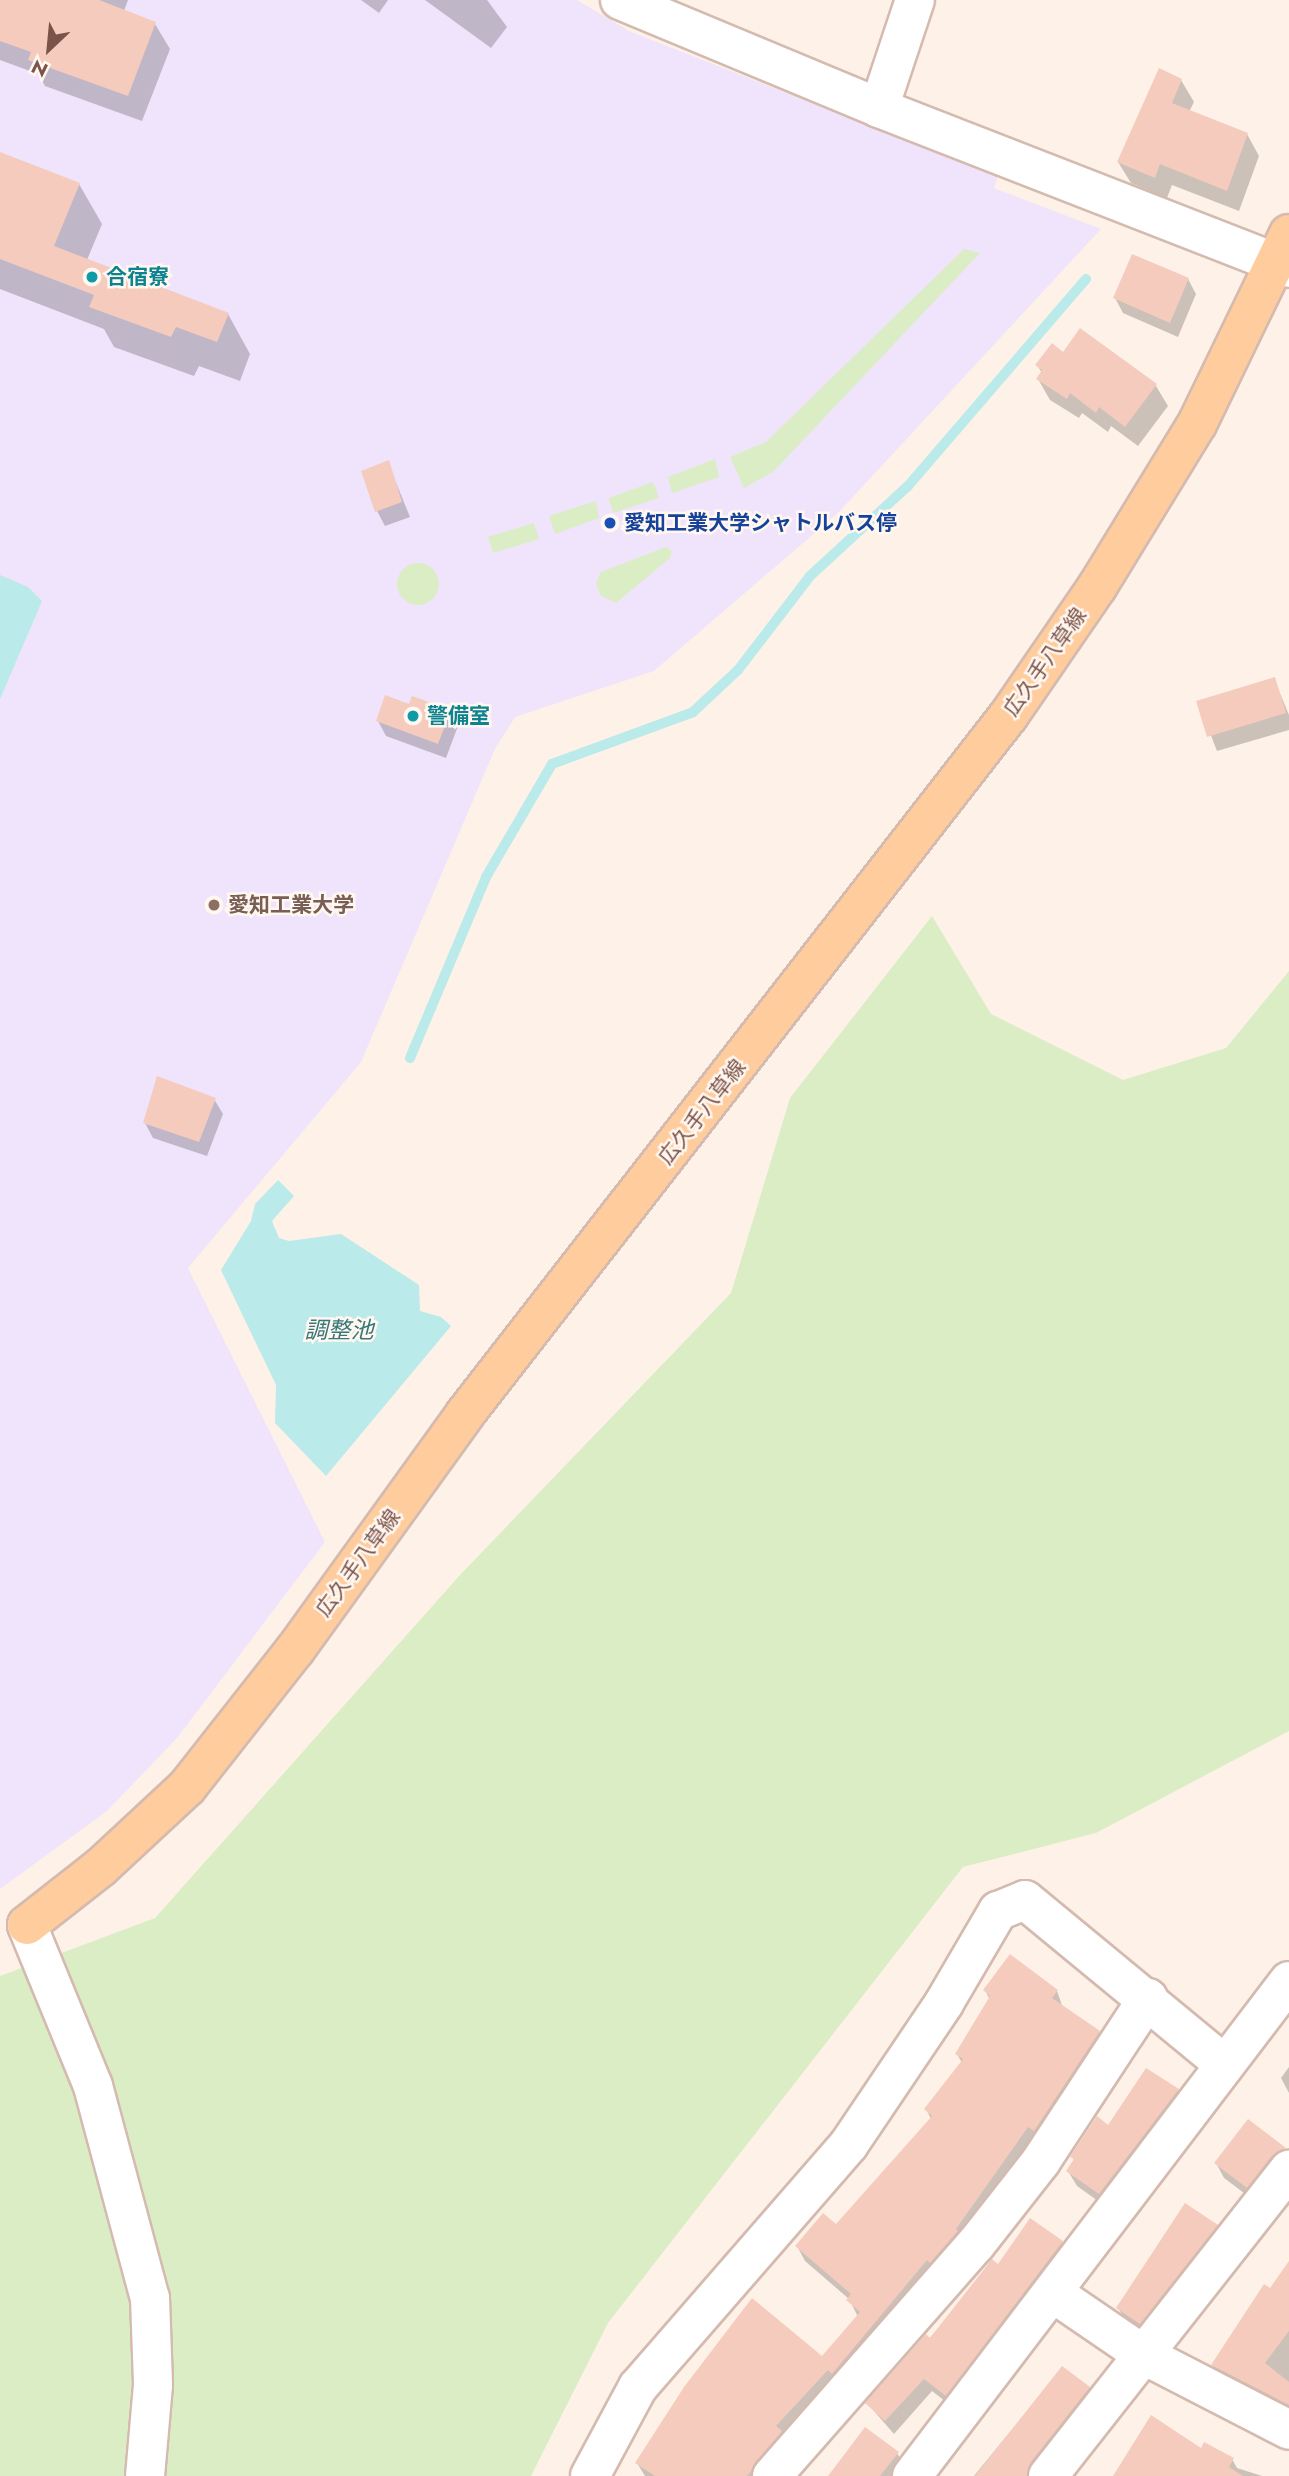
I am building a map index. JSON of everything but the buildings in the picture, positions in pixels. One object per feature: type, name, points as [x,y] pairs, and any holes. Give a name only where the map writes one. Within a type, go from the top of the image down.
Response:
[{"type":"main road","name":"広久手八草線","points":[[27,1925],[100,1867],[187,1787],[295,1650],[465,1414],[1009,715],[1097,587],[1197,425],[1285,255]]},
{"type":"street","points":[[620,0],[879,108],[1285,255]]},
{"type":"street","points":[[879,108],[915,0]]},
{"type":"street","points":[[590,2476],[638,2387],[849,2144],[944,2003],[998,1911],[1024,1900],[1148,1998],[1223,2063]]},
{"type":"street","points":[[27,1925],[93,2086],[149,2298],[153,2385],[145,2476]]},
{"type":"street","points":[[912,2476],[1054,2293],[1223,2063],[1289,1981]]},
{"type":"street","points":[[772,2476],[976,2244],[1041,2161],[1148,1998]]},
{"type":"street","points":[[1048,2476],[1289,2170]]},
{"type":"street","points":[[1054,2293],[1144,2355],[1289,2430]]},
{"type":"shaded area","name":"愛知工業大学","points":[[0,0],[577,0],[629,31],[998,176],[994,188],[1101,229],[838,513],[654,671],[515,717],[495,749],[361,1062],[188,1268],[325,1542],[177,1738],[107,1811],[0,1889]]},
{"type":"green space","points":[[964,249],[980,253],[773,472],[744,488],[730,457],[766,442]]},
{"type":"green space","points":[[715,459],[719,477],[672,493],[668,477]]},
{"type":"green space","points":[[653,482],[659,498],[613,513],[609,498]]},
{"type":"green space","points":[[596,501],[599,518],[555,534],[549,516]]},
{"type":"green space","points":[[534,523],[539,539],[493,553],[488,537]]},
{"type":"green space","points":[[666,547],[672,551],[670,558],[616,603],[601,596],[596,583],[601,572]]},
{"type":"green space","points":[[418,563],[433,569],[439,584],[433,599],[418,605],[403,599],[397,584],[403,569]]},
{"type":"green space","points":[[932,916],[991,1014],[1123,1080],[1226,1048],[1289,971],[1289,1731],[1096,1833],[963,1867],[608,2323],[531,2476],[0,2476],[0,1976],[155,1918],[460,1575],[731,1293],[790,1098]]},
{"type":"water","points":[[0,575],[28,587],[42,601],[0,699]]},
{"type":"water","name":"調整池","points":[[278,1180],[294,1196],[272,1221],[279,1238],[289,1241],[341,1234],[419,1285],[420,1311],[441,1317],[451,1326],[326,1476],[275,1423],[276,1385],[221,1270],[251,1221],[255,1204]]},
{"type":"waterway","points":[[410,1058],[486,877],[552,764],[693,712],[738,670],[810,576],[908,486],[1086,279]]},
{"type":"place","name":"合宿寮","points":[[92,277]]},
{"type":"place","name":"愛知工業大学シャトルバス停","points":[[610,523]]},
{"type":"place","name":"警備室","points":[[413,716]]},
{"type":"place","name":"愛知工業大学","points":[[214,905]]}]
